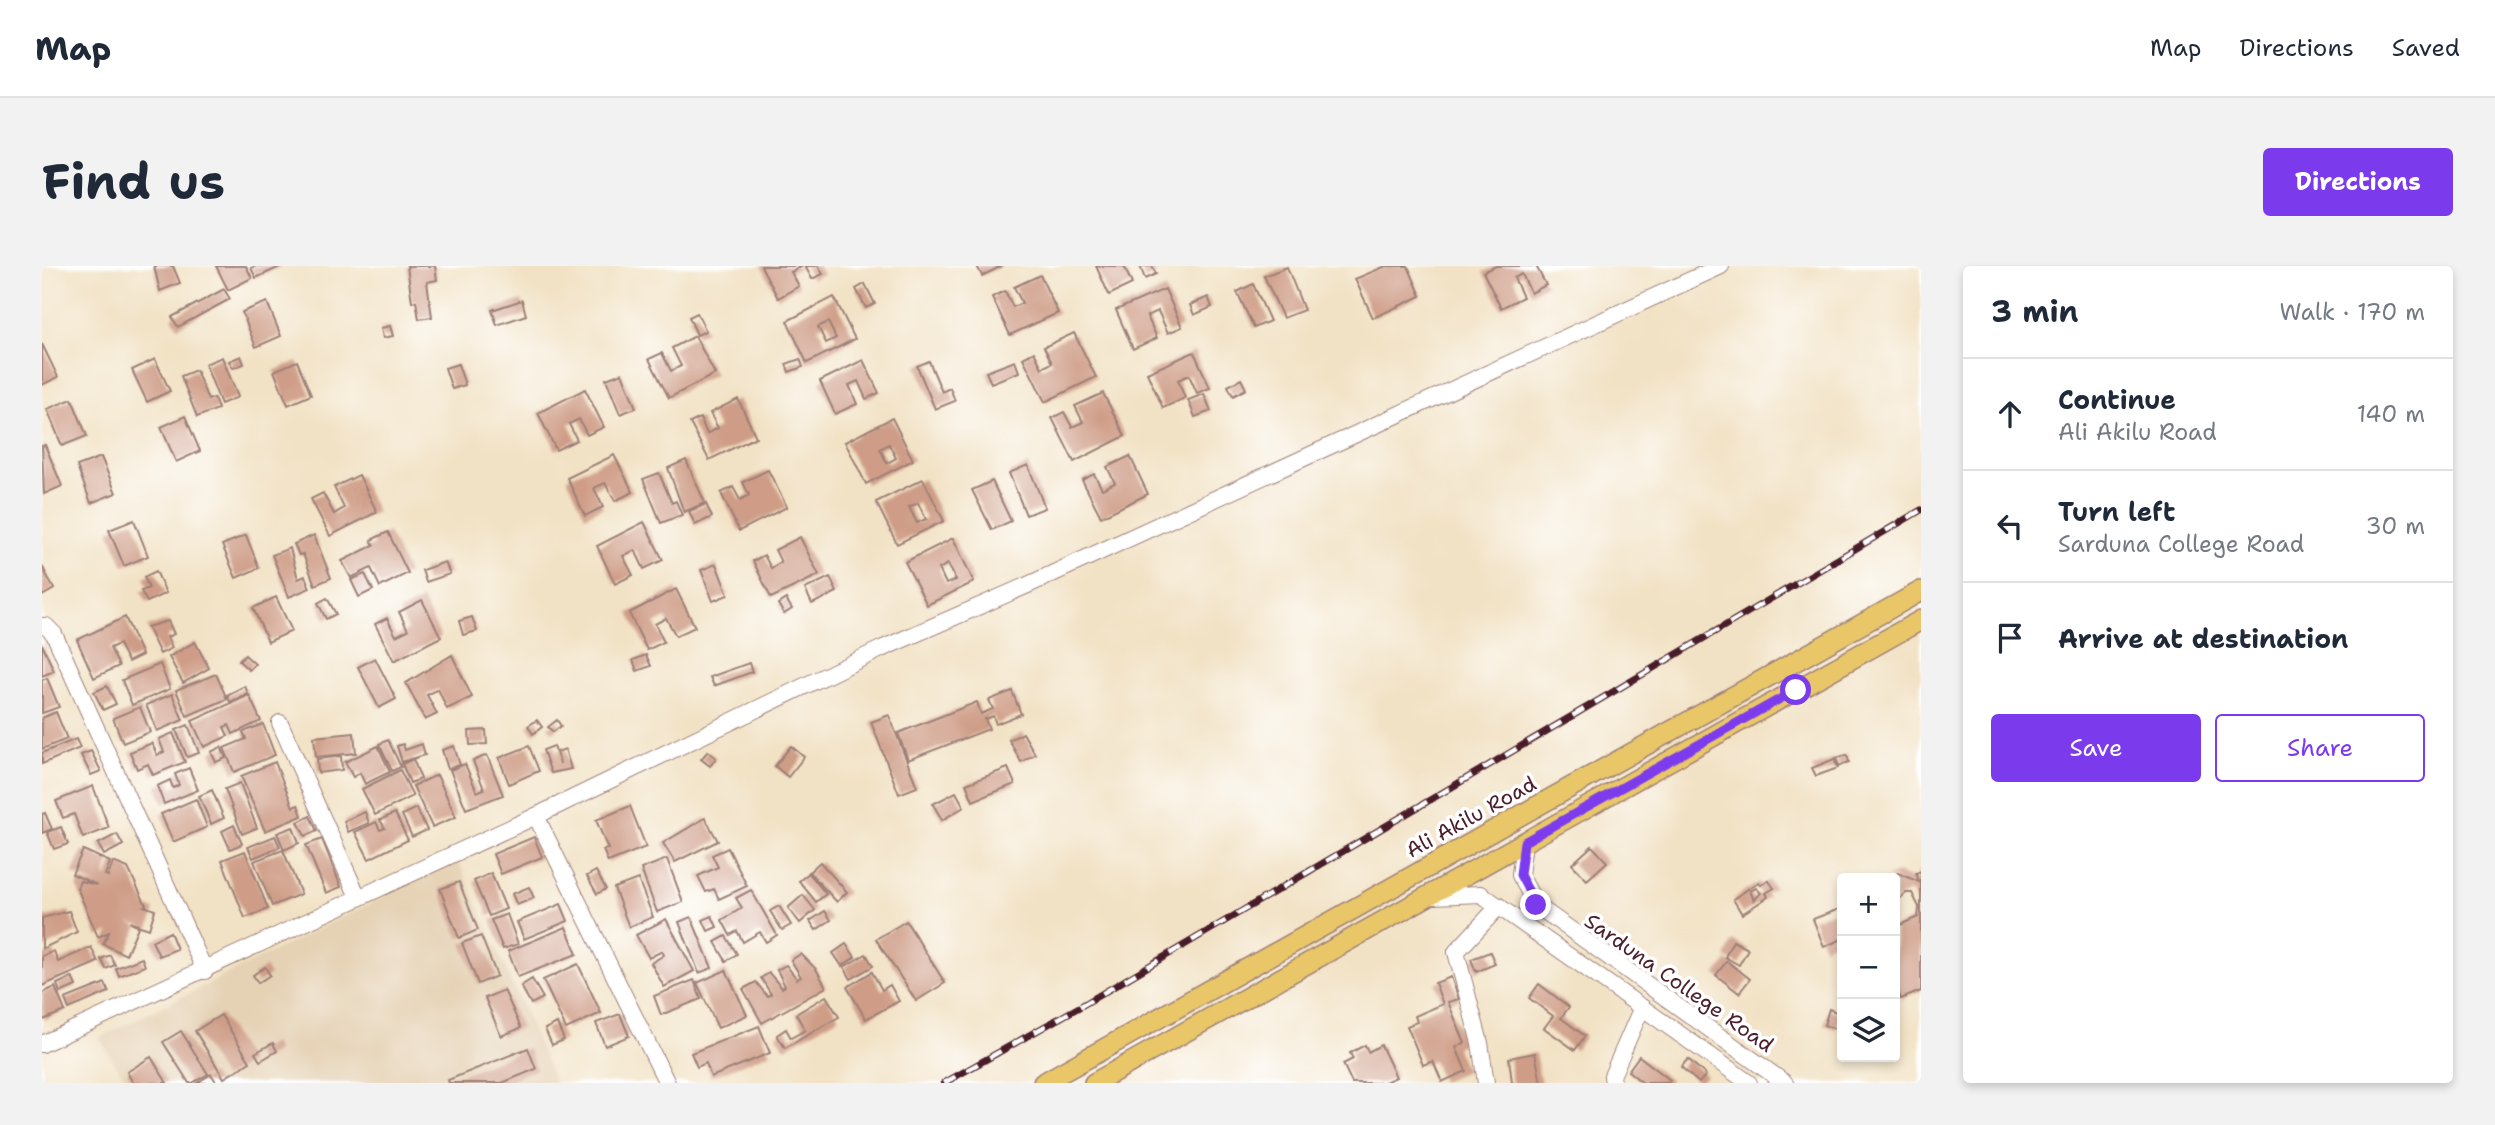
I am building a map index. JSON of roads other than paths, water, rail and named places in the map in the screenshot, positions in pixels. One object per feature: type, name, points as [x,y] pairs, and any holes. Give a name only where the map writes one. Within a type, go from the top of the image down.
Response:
[{"type":"main road","name":"Ali Akilu Road","points":[[1043,1083],[1921,591]]},
{"type":"main road","points":[[1094,1083],[1433,896],[1524,842],[1921,620]]},
{"type":"main road","points":[[1106,1047],[1118,1070]]},
{"type":"street","points":[[42,1044],[536,816],[881,649],[1030,584],[1721,266]]},
{"type":"street","points":[[42,626],[46,625],[54,634],[205,971]]},
{"type":"street","points":[[279,723],[358,897]]},
{"type":"street","points":[[536,816],[667,1083]]},
{"type":"street","name":"Sarduna College Road","points":[[1524,842],[1520,875],[1536,905],[1784,1083]]},
{"type":"street","name":"Sarduna College Road","points":[[1433,896],[1481,894],[1749,1083]]},
{"type":"street","points":[[1486,1083],[1480,1043],[1456,952],[1499,906]]},
{"type":"street","points":[[1613,1083],[1612,1076],[1642,1007]]},
{"type":"railway","points":[[944,1083],[1081,1006],[1921,510]]}]
